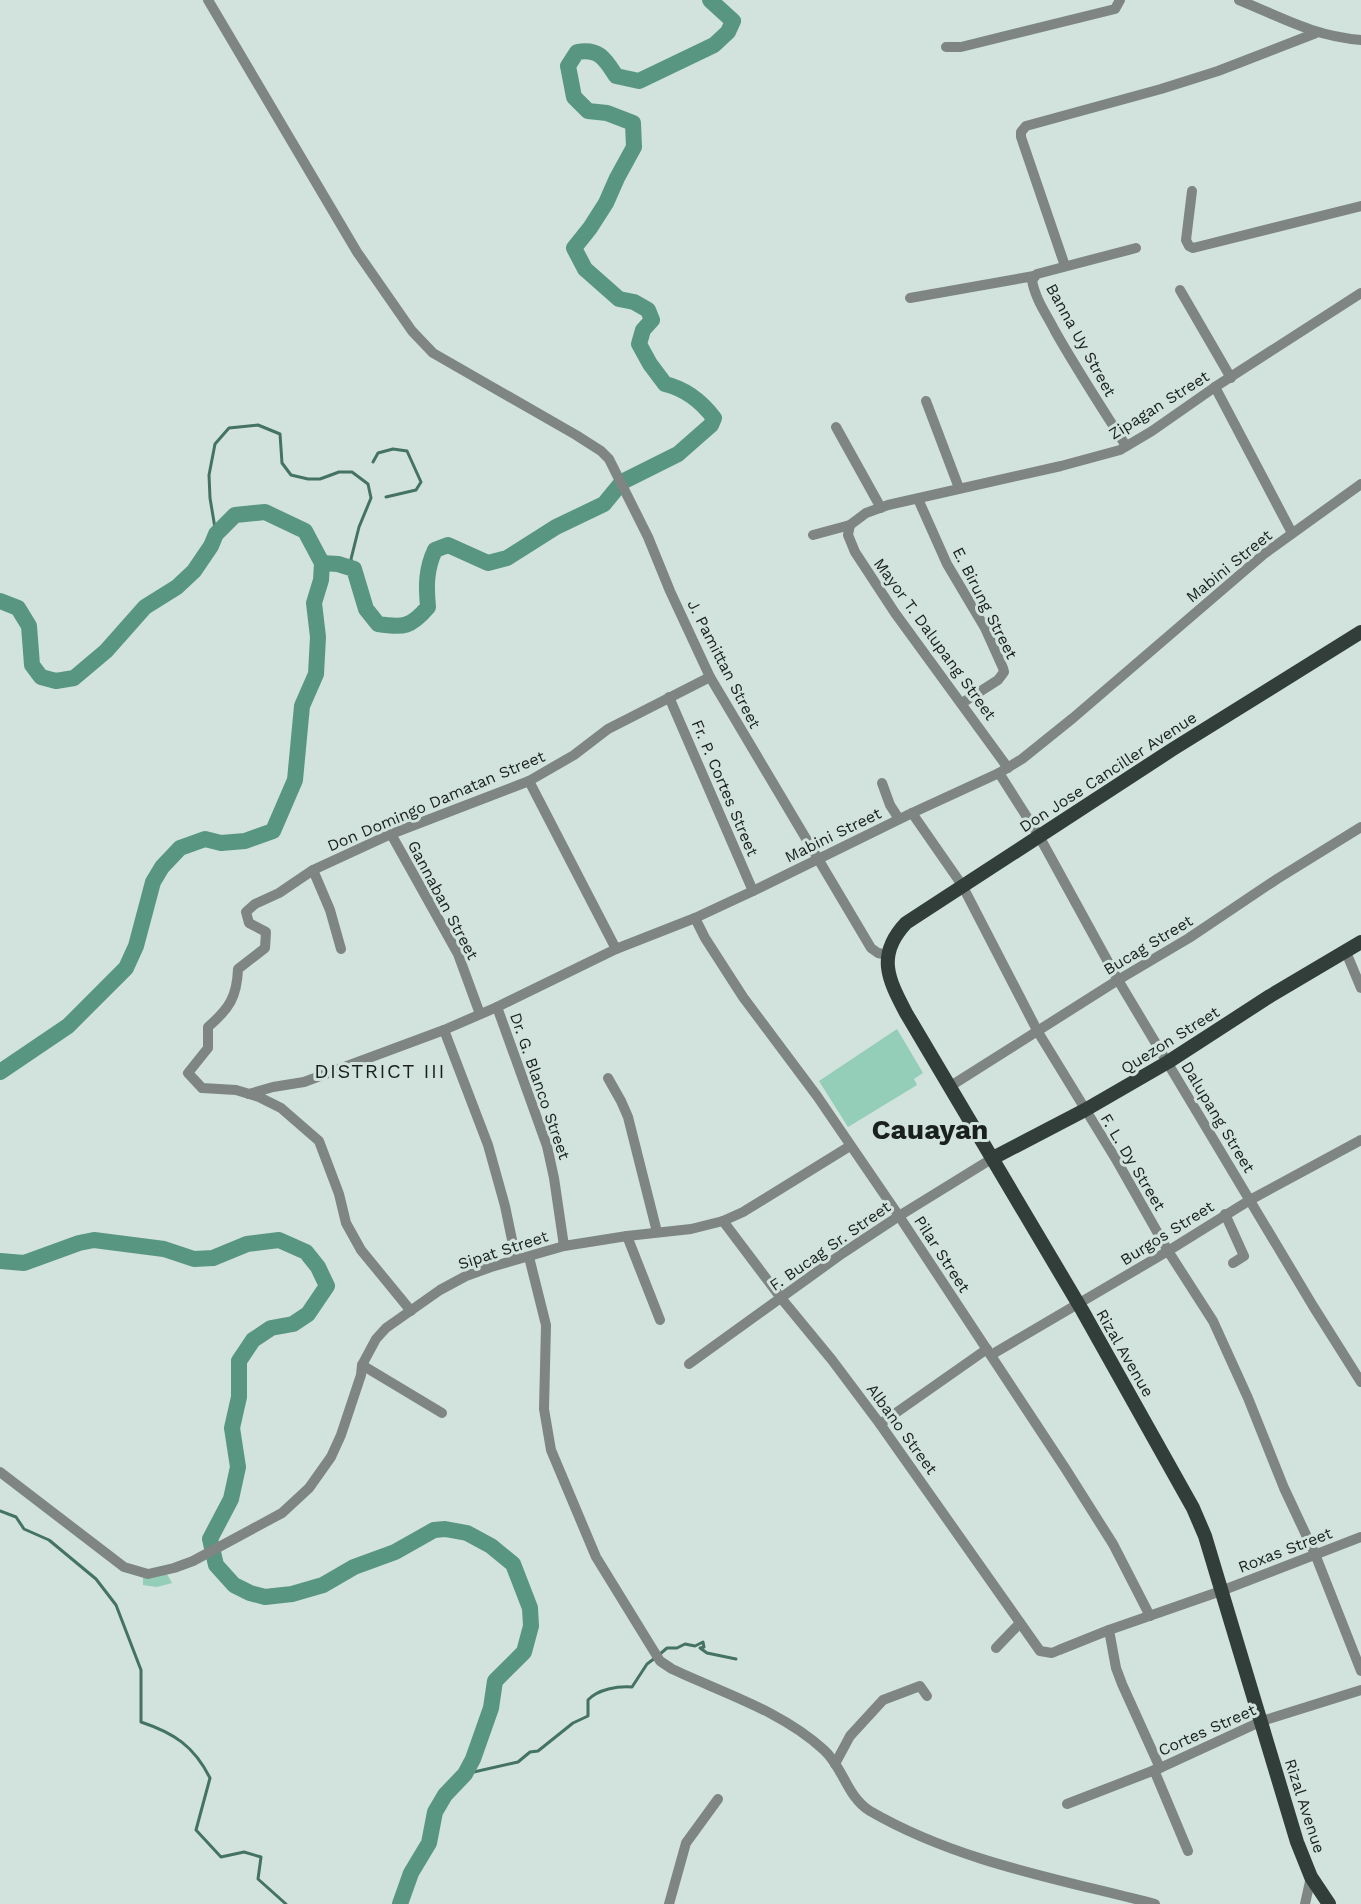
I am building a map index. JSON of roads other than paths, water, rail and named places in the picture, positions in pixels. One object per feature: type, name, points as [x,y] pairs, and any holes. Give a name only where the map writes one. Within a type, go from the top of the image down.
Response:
[{"type":"main road","name":"Don Jose Canciller Avenue","points":[[888,955],[890,944],[896,933],[906,923],[1173,749],[1361,632]]},
{"type":"main road","name":"Quezon Street","points":[[993,1158],[1085,1110],[1168,1062],[1270,996],[1361,942]]},
{"type":"main road","name":"Rizal Avenue","points":[[888,955],[887,970],[893,988],[1078,1304],[1193,1508],[1205,1536],[1289,1817],[1311,1877],[1329,1904]]},
{"type":"street","name":"J. Pamittan Street","points":[[208,0],[357,252],[412,331],[433,353],[602,451],[609,459],[630,499],[710,677],[817,860]]},
{"type":"street","points":[[946,47],[961,47],[1115,9],[1120,0]]},
{"type":"street","points":[[1239,0],[1316,33],[1341,39],[1361,40]]},
{"type":"street","points":[[1065,266],[1021,138],[1026,126],[1161,90],[1218,71],[1316,33]]},
{"type":"street","points":[[1192,191],[1186,240],[1193,248],[1361,206]]},
{"type":"street","name":"Banna Uy Street","points":[[1126,446],[1043,309],[1032,280],[1034,276],[1065,266],[1136,248]]},
{"type":"street","points":[[910,298],[1034,276]]},
{"type":"street","points":[[1180,290],[1231,378]]},
{"type":"street","name":"Zipagan Street","points":[[813,535],[850,525],[866,513],[881,508],[1097,457],[1126,446],[1361,293]]},
{"type":"street","points":[[1215,387],[1292,533]]},
{"type":"street","points":[[926,401],[959,488]]},
{"type":"street","points":[[836,427],[881,508]]},
{"type":"street","name":"Mabini Street","points":[[249,1094],[304,1082],[444,1030],[616,949],[695,918],[1003,771],[1022,759],[1073,718],[1220,591],[1292,533],[1361,484]]},
{"type":"street","name":"E. Birung Street","points":[[918,499],[947,564],[985,628],[1003,668],[1002,676],[998,680],[962,703]]},
{"type":"street","name":"Mayor T. Dalupang Street","points":[[850,525],[848,535],[855,552],[895,613],[962,703],[1003,771]]},
{"type":"street","name":"Don Domingo Damatan Street","points":[[411,1311],[361,1250],[346,1223],[339,1194],[319,1141],[281,1108],[236,1089],[202,1088],[188,1073],[208,1048],[208,1027],[226,1011],[237,985],[238,969],[265,948],[266,932],[249,923],[246,912],[255,904],[279,893],[314,870],[391,834],[529,781],[574,755],[608,729],[710,677]]},
{"type":"street","name":"Fr. P. Cortes Street","points":[[669,697],[753,891]]},
{"type":"street","name":"Dalupang Street","points":[[1003,771],[1118,980],[1361,1382]]},
{"type":"street","points":[[529,781],[616,949]]},
{"type":"street","points":[[882,783],[890,805],[899,819]]},
{"type":"street","name":"F. L. Dy Street","points":[[912,813],[962,885],[1038,1032],[1212,1321],[1226,1348],[1284,1488],[1315,1554],[1361,1671]]},
{"type":"street","name":"Bucag Street","points":[[949,1087],[1189,938],[1277,879],[1361,827]]},
{"type":"street","name":"Gannaban Street","points":[[391,834],[458,954],[480,1014]]},
{"type":"street","points":[[817,860],[871,948],[878,953],[888,955]]},
{"type":"street","points":[[314,870],[330,910],[341,949]]},
{"type":"street","name":"Pilar Street","points":[[695,918],[705,938],[743,997],[817,1096],[989,1352],[1113,1544],[1150,1616]]},
{"type":"street","points":[[1346,952],[1361,988]]},
{"type":"street","name":"Dr. G. Blanco Street","points":[[497,1007],[547,1146],[564,1246]]},
{"type":"street","points":[[444,1030],[488,1145],[505,1206],[516,1259]]},
{"type":"street","points":[[608,1078],[627,1117],[657,1232]]},
{"type":"street","name":"Burgos Street","points":[[880,1424],[989,1352],[1078,1304],[1225,1214],[1361,1140]]},
{"type":"street","name":"Sipat Street","points":[[0,1472],[124,1567],[148,1574],[193,1561],[282,1513],[319,1475],[331,1457],[341,1435],[361,1375],[362,1365],[376,1339],[397,1319],[440,1290],[466,1276],[564,1246],[691,1229],[723,1221],[743,1212],[850,1146]]},
{"type":"street","name":"F. Bucag Sr. Street","points":[[689,1364],[899,1216],[993,1158]]},
{"type":"street","points":[[1225,1214],[1244,1256],[1233,1263]]},
{"type":"street","name":"Albano Street","points":[[723,1221],[880,1424],[1036,1648],[1045,1653],[1052,1653]]},
{"type":"street","points":[[627,1236],[660,1320]]},
{"type":"street","points":[[530,1257],[546,1324],[544,1409],[551,1450],[596,1557],[660,1661],[672,1669],[753,1704],[792,1724],[826,1751],[860,1803],[893,1822],[967,1855],[1090,1889],[1155,1904]]},
{"type":"street","points":[[362,1365],[442,1413]]},
{"type":"street","name":"Roxas Street","points":[[1052,1653],[1361,1537]]},
{"type":"street","points":[[996,1648],[1020,1623]]},
{"type":"street","points":[[1109,1630],[1116,1668],[1188,1851]]},
{"type":"street","points":[[835,1764],[850,1736],[883,1700],[920,1686],[927,1696]]},
{"type":"street","name":"Cortes Street","points":[[1067,1804],[1157,1769],[1262,1721],[1361,1690]]},
{"type":"street","points":[[669,1904],[686,1843],[718,1799]]},
{"type":"street","points":[[1305,1904],[1311,1877]]},
{"type":"waterway","points":[[322,563],[338,564],[354,569],[366,609],[378,624],[401,626],[417,619],[428,607],[427,578],[435,550],[448,545],[488,563],[507,558],[556,527],[604,504],[622,482],[678,454],[711,425],[714,418],[709,412],[686,392],[665,384],[639,344],[643,330],[652,320],[648,310],[634,302],[619,299],[585,269],[574,248],[606,203],[634,147],[633,123],[607,113],[588,111],[574,97],[568,66],[577,52],[596,53],[605,60],[616,76],[639,81],[714,45],[728,32],[733,21],[710,0]]},
{"type":"waterway","points":[[216,534],[209,475],[215,444],[229,428],[258,425],[280,434],[282,463],[291,475],[320,479],[339,472],[352,472],[368,484],[371,498],[359,527],[351,559],[354,569]]},
{"type":"waterway","points":[[373,462],[378,453],[393,449],[407,451],[421,482],[416,490],[386,497]]},
{"type":"waterway","points":[[0,601],[18,608],[29,626],[32,665],[41,677],[56,681],[74,678],[106,651],[145,607],[177,587],[194,571],[211,546],[216,534],[235,515],[265,512],[305,531],[322,563],[321,580],[314,603],[318,637],[316,674],[302,706],[295,780],[273,831],[245,841],[221,843],[205,839],[180,848],[162,867],[153,882],[136,946],[126,968],[68,1026],[0,1072]]},
{"type":"waterway","points":[[0,1261],[24,1263],[79,1243],[94,1240],[164,1249],[194,1259],[213,1258],[247,1244],[279,1240],[306,1252],[318,1267],[327,1286],[308,1314],[293,1324],[271,1328],[253,1340],[239,1361],[239,1397],[232,1428],[238,1467],[231,1499],[210,1539],[216,1565],[234,1585],[250,1593],[265,1597],[292,1594],[323,1585],[354,1567],[395,1552],[434,1530],[445,1529],[467,1533],[491,1546],[513,1564],[530,1608],[531,1626],[524,1652],[495,1681],[491,1708],[473,1759],[465,1774],[445,1795],[435,1812],[429,1843],[411,1873],[400,1904]]},
{"type":"waterway","points":[[0,1511],[16,1517],[24,1529],[49,1540],[96,1579],[116,1605],[141,1670],[141,1722],[182,1742],[197,1757],[210,1778],[196,1830],[221,1857],[244,1852],[261,1857],[258,1879],[286,1904]]},
{"type":"waterway","points":[[660,1654],[667,1648],[677,1648],[685,1644],[695,1646],[703,1642],[704,1647],[700,1648],[707,1653],[736,1659]]},
{"type":"waterway","points":[[465,1774],[518,1762],[530,1752],[538,1751],[573,1723],[588,1716],[588,1700],[592,1696],[608,1689],[632,1687],[647,1664],[655,1658]]},
{"type":"district","name":"DISTRICT III","points":[[380,1071]]},
{"type":"district","name":"Cauayan","points":[[930,1129]]}]
